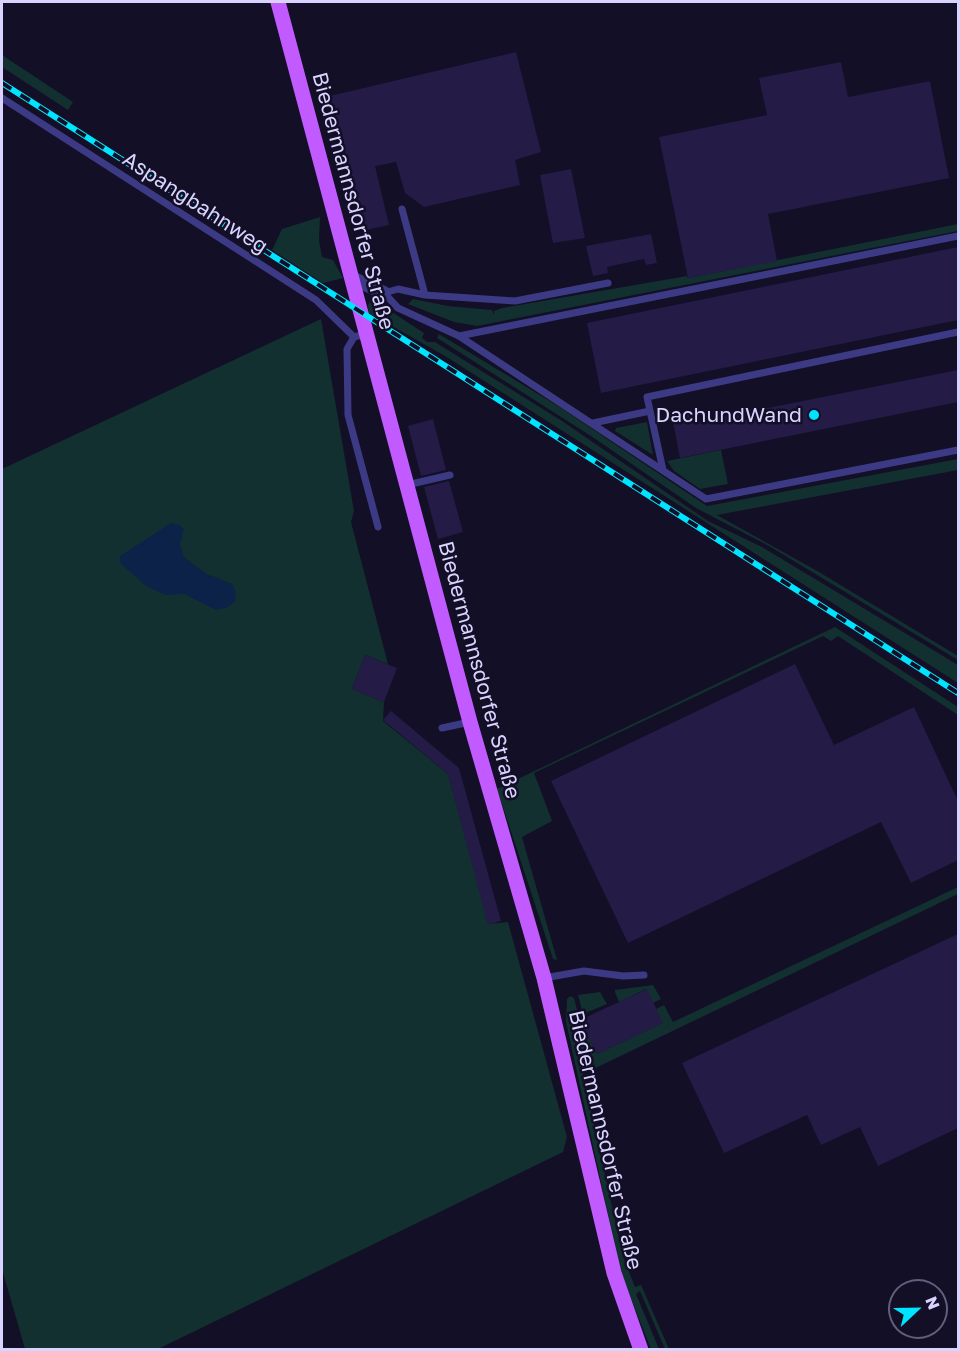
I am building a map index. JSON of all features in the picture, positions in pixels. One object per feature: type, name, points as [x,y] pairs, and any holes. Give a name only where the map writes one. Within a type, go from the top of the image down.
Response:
[{"type":"main road","name":"Biedermannsdorfer Straße","points":[[278,2],[352,278],[360,335],[407,485],[544,978],[609,1251],[641,1350]]},
{"type":"street","points":[[352,278],[384,293]]},
{"type":"lane","name":"Aspangbahnweg","points":[[2,98],[316,300],[360,335]]},
{"type":"lane","points":[[402,209],[425,295]]},
{"type":"lane","points":[[459,336],[958,236]]},
{"type":"lane","points":[[608,283],[515,301],[425,295],[398,289],[384,293],[398,308],[459,336],[706,499],[958,450]]},
{"type":"lane","points":[[663,470],[647,397],[958,332]]},
{"type":"lane","points":[[360,335],[347,349],[348,415],[378,527]]},
{"type":"lane","points":[[593,423],[650,411]]},
{"type":"lane","points":[[407,485],[450,475]]},
{"type":"lane","points":[[442,729],[471,722]]},
{"type":"lane","points":[[544,978],[578,971],[644,975]]},
{"type":"green space","points":[[2,55],[73,102],[68,110],[2,67]]},
{"type":"green space","points":[[320,217],[319,240],[322,257],[333,260],[343,278],[323,283],[272,250],[282,229]]},
{"type":"green space","points":[[958,224],[958,231],[477,326],[454,322],[408,304],[413,299],[448,306],[492,310],[494,315],[494,311],[502,308],[687,276],[688,278]]},
{"type":"green space","points":[[372,299],[424,333],[422,338],[427,342],[435,342],[562,421],[708,521],[762,547],[958,665],[958,683],[445,356],[369,313],[368,305]]},
{"type":"green space","points":[[321,319],[354,511],[351,522],[388,664],[365,655],[352,689],[384,702],[383,721],[448,774],[489,924],[508,922],[567,1137],[563,1152],[158,1349],[25,1349],[2,1269],[2,469]]},
{"type":"green space","points":[[439,334],[558,406],[707,506],[958,459],[958,470],[717,515],[819,572],[958,656],[958,660],[769,546],[696,508],[591,436],[437,338]]},
{"type":"green space","points":[[647,422],[653,455],[615,431],[616,428]]},
{"type":"green space","points":[[721,450],[728,484],[700,489],[674,471],[667,461]]},
{"type":"green space","points":[[835,627],[958,707],[958,715],[838,636],[831,641],[823,636],[534,773],[552,821],[522,837],[557,960],[553,959],[497,789]]},
{"type":"green space","points":[[958,887],[958,894],[583,1074],[623,1257],[635,1287],[641,1285],[669,1349],[665,1349],[640,1291],[636,1294],[659,1349],[651,1349],[621,1274],[566,1022],[567,999],[570,996],[574,998],[579,1017],[597,1054],[662,1023],[656,1009],[664,1005],[673,1022]]},
{"type":"green space","points":[[653,985],[661,999],[653,1003],[646,989],[619,1002],[615,992],[615,990]]},
{"type":"green space","points":[[600,992],[607,1004],[583,1014],[578,995]]},
{"type":"water","points":[[171,523],[180,525],[184,529],[180,545],[184,557],[205,573],[232,584],[236,593],[235,602],[226,608],[216,610],[184,594],[166,595],[146,586],[120,563],[120,556]]},
{"type":"building","points":[[516,52],[541,152],[515,160],[520,185],[424,207],[405,193],[396,162],[375,166],[389,225],[366,230],[330,96]]},
{"type":"building","points":[[841,62],[848,97],[930,81],[949,178],[768,214],[777,261],[688,278],[659,137],[767,115],[759,78]]},
{"type":"building","points":[[571,169],[585,238],[553,243],[540,175]]},
{"type":"building","points":[[651,234],[657,263],[646,265],[644,259],[607,267],[608,273],[593,276],[586,246]]},
{"type":"building","points":[[958,247],[958,320],[601,393],[587,323]]},
{"type":"building","name":"DachundWand","points":[[958,370],[958,402],[680,458],[672,417],[691,413],[693,423]]},
{"type":"building","points":[[433,419],[446,470],[421,476],[408,426]]},
{"type":"building","points":[[449,481],[463,532],[438,539],[424,487]]},
{"type":"building","points":[[365,655],[397,668],[384,702],[352,689]]},
{"type":"building","points":[[795,664],[834,745],[914,707],[958,801],[958,860],[911,883],[881,822],[628,943],[551,781]]},
{"type":"building","points":[[391,711],[459,768],[501,921],[488,925],[448,774],[383,720]]},
{"type":"building","points":[[958,934],[958,1128],[878,1166],[860,1127],[821,1145],[807,1115],[724,1153],[682,1063]]},
{"type":"building","points":[[647,989],[663,1023],[597,1054],[580,1020]]},
{"type":"railway","points":[[2,83],[958,693]]},
{"type":"place","name":"DachundWand","points":[[814,415]]}]
